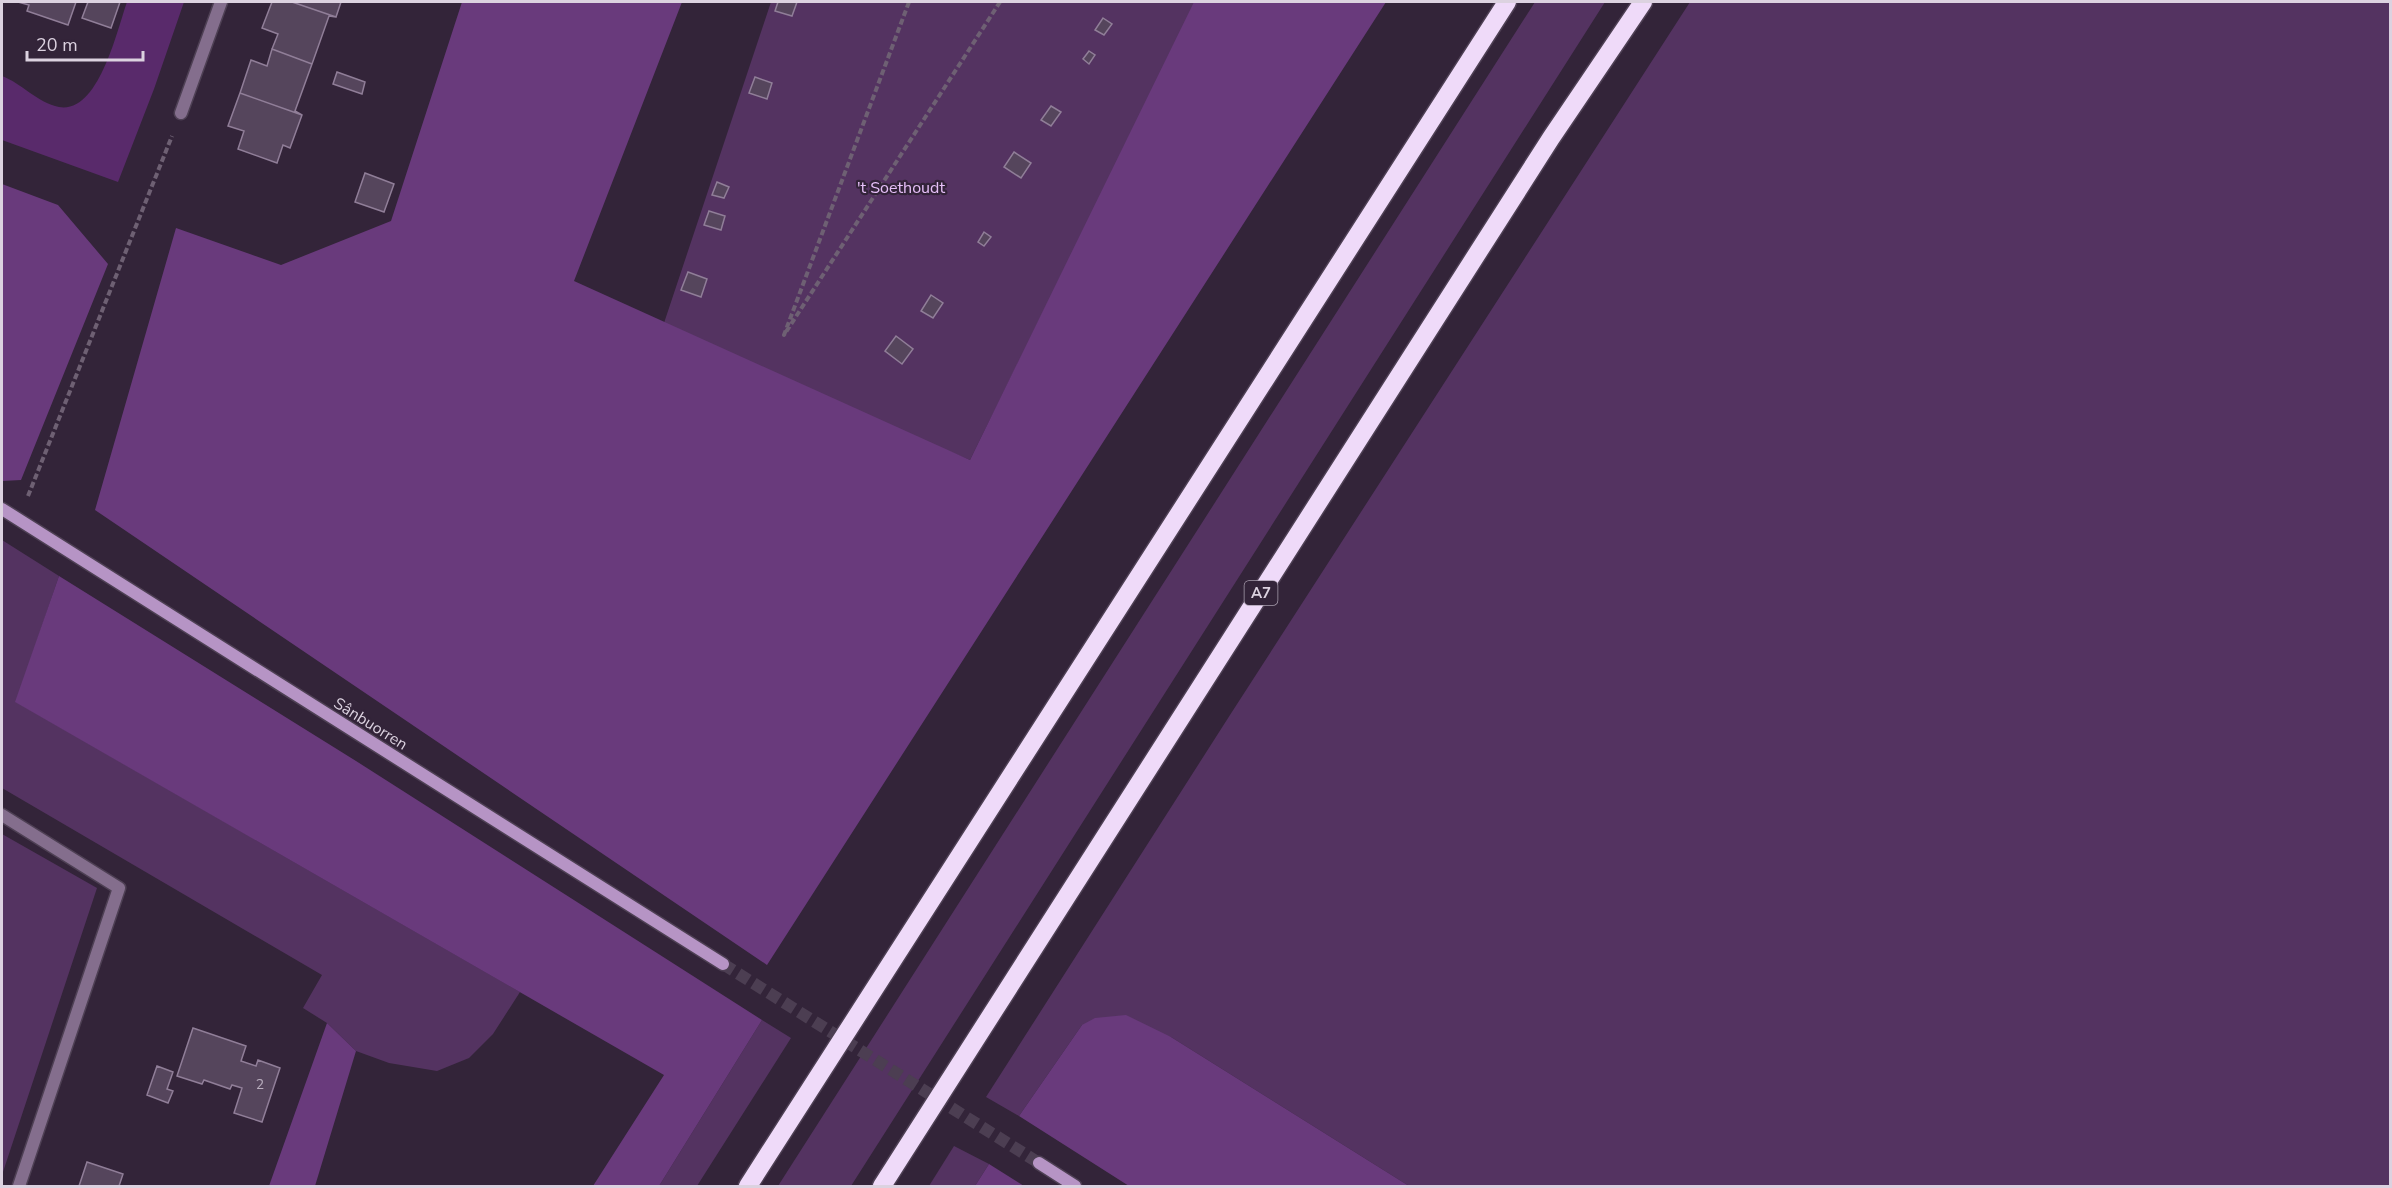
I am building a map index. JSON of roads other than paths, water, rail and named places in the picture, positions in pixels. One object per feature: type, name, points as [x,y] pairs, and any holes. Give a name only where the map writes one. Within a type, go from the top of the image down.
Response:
[{"type":"highway","points":[[748,1186],[1507,2]]},
{"type":"highway","name":"A7","points":[[882,1186],[1532,168],[1643,2]]},
{"type":"street","points":[[181,113],[221,2]]},
{"type":"street","name":"Sânbuorren","points":[[2,509],[723,964]]},
{"type":"street","points":[[2,814],[119,888],[19,1186]]},
{"type":"street","points":[[1039,1162],[1075,1186]]},
{"type":"tunnel","points":[[723,964],[1039,1163]]},
{"type":"park label","name":"'t Soethoudt","points":[[901,187]]}]
